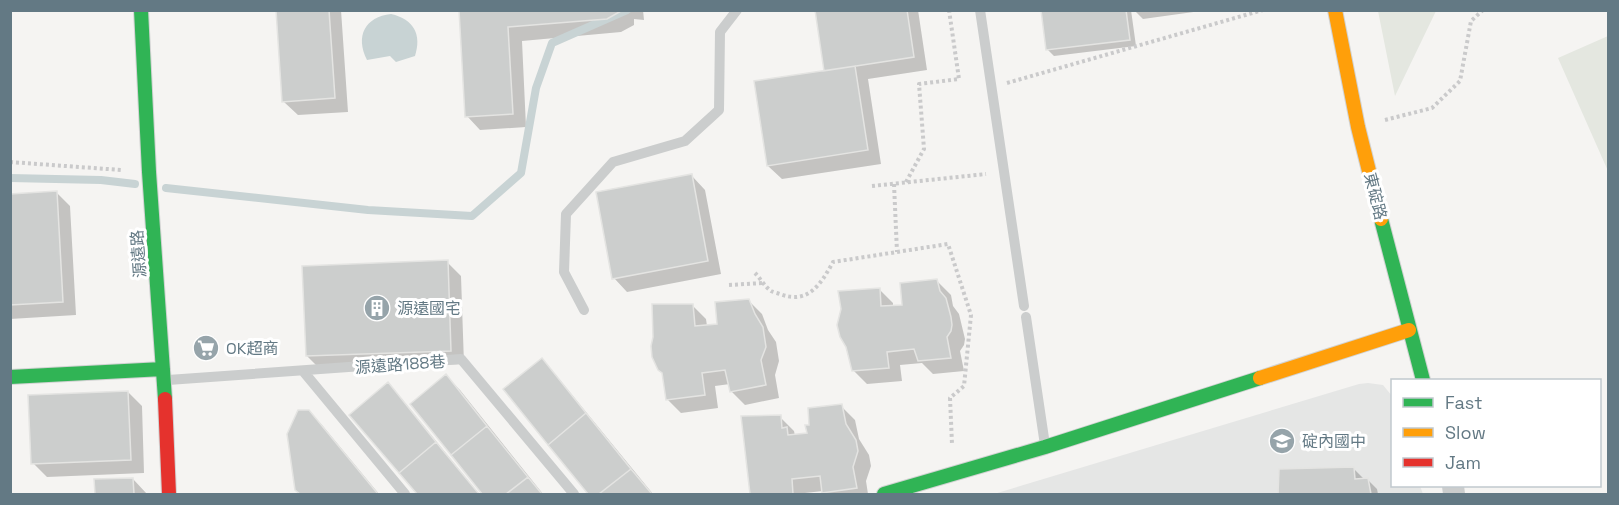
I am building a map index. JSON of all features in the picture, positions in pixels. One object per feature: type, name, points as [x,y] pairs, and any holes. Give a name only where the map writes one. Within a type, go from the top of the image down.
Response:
[{"type":"street","name":"源遠路","points":[[141,10],[149,172],[164,374],[169,495]]},
{"type":"street","name":"東碇路","points":[[1335,10],[1358,127],[1422,379]]},
{"type":"street","points":[[884,495],[1046,447],[1409,330]]},
{"type":"street","points":[[10,377],[164,374]]},
{"type":"lane","points":[[584,310],[564,272],[566,214],[613,162],[685,141],[719,110],[720,32],[736,10]]},
{"type":"lane","points":[[981,10],[1046,447]]},
{"type":"lane","name":"源遠路188巷","points":[[164,374],[303,371],[460,359],[574,495]]},
{"type":"lane","points":[[303,371],[405,495]]},
{"type":"path","points":[[906,182],[924,149],[919,84],[959,79],[950,10]]},
{"type":"path","points":[[992,87],[1263,10]]},
{"type":"path","points":[[1358,127],[1432,108],[1460,81],[1471,21],[1483,10]]},
{"type":"path","points":[[10,162],[149,172]]},
{"type":"path","points":[[872,186],[1005,172]]},
{"type":"path","points":[[894,184],[897,252]]},
{"type":"path","points":[[755,273],[770,290],[790,298],[806,296],[826,275],[833,262],[948,244],[971,315],[964,386],[950,398],[952,451]]},
{"type":"path","points":[[729,285],[763,282]]},
{"type":"shaded area","points":[[1378,11],[1436,11],[1395,96]]},
{"type":"shaded area","points":[[391,14],[399,16],[411,24],[414,29],[417,35],[415,56],[396,62],[390,56],[367,60],[362,43],[365,29],[375,19]]},
{"type":"shaded area","points":[[1608,36],[1608,171],[1558,58]]},
{"type":"shaded area","name":"碇內國中","points":[[1359,384],[1383,385],[1391,395],[1391,487],[1420,487],[1423,494],[994,494]]},
{"type":"building","points":[[276,10],[329,10],[335,98],[282,102]]},
{"type":"building","points":[[459,10],[621,11],[607,19],[508,27],[513,114],[465,117]]},
{"type":"building","points":[[815,10],[907,10],[914,57],[824,71]]},
{"type":"building","points":[[1041,10],[1126,10],[1130,40],[1046,50]]},
{"type":"building","points":[[855,66],[868,150],[767,166],[754,81]]},
{"type":"building","points":[[692,174],[708,261],[612,279],[596,192]]},
{"type":"building","points":[[57,191],[63,302],[10,305],[10,194]]},
{"type":"building","name":"源遠國宅","points":[[448,260],[451,351],[306,356],[302,266]]},
{"type":"building","points":[[937,279],[940,291],[946,298],[951,317],[951,331],[947,337],[951,358],[918,361],[914,349],[887,352],[889,368],[852,371],[837,325],[841,309],[838,291],[880,288],[881,306],[902,305],[900,283]]},
{"type":"building","points":[[749,299],[763,327],[766,347],[761,360],[766,385],[730,392],[725,370],[702,373],[705,395],[666,400],[662,373],[658,370],[652,357],[652,304],[693,304],[695,326],[717,324],[715,302]]},
{"type":"building","points":[[542,358],[586,413],[548,445],[503,389]]},
{"type":"building","points":[[446,374],[487,426],[451,455],[410,404]]},
{"type":"building","points":[[388,382],[436,442],[399,473],[349,415]]},
{"type":"building","points":[[128,391],[131,460],[31,464],[28,395]]},
{"type":"building","points":[[842,404],[846,424],[856,440],[858,451],[853,467],[857,488],[822,493],[820,476],[792,479],[793,494],[750,494],[741,416],[781,415],[782,428],[787,427],[788,435],[807,433],[805,425],[809,425],[808,408]]},
{"type":"building","points":[[298,410],[309,410],[378,494],[300,494],[295,490],[287,434]]},
{"type":"building","points":[[586,413],[631,469],[599,494],[588,494],[548,445]]},
{"type":"building","points":[[487,426],[528,477],[506,494],[482,494],[451,455]]},
{"type":"building","points":[[436,442],[479,494],[417,494],[399,473]]},
{"type":"building","points":[[1354,467],[1355,479],[1368,478],[1371,494],[1278,494],[1279,469]]},
{"type":"building","points":[[631,469],[652,494],[599,494]]},
{"type":"building","points":[[528,477],[542,494],[506,494]]},
{"type":"building","points":[[133,478],[134,494],[95,494],[94,479]]},
{"type":"waterway","points":[[166,188],[368,210],[472,216],[521,173],[536,88],[552,43],[627,10]]},
{"type":"waterway","points":[[10,178],[101,180],[135,184]]},
{"type":"traffic: fast","points":[[141,10],[149,172],[165,399]]},
{"type":"traffic: fast","points":[[1381,219],[1423,379]]},
{"type":"traffic: fast","points":[[10,377],[163,369]]},
{"type":"traffic: fast","points":[[884,494],[1045,447],[1260,378]]},
{"type":"traffic: slow","points":[[1335,10],[1358,127],[1381,219]]},
{"type":"traffic: slow","points":[[1260,378],[1409,330]]},
{"type":"traffic: jam","points":[[165,399],[169,494]]},
{"type":"place","name":"源遠國宅","points":[[377,308]]},
{"type":"place","name":"OK超商","points":[[206,348]]},
{"type":"place","name":"碇內國中","points":[[1282,441]]}]
